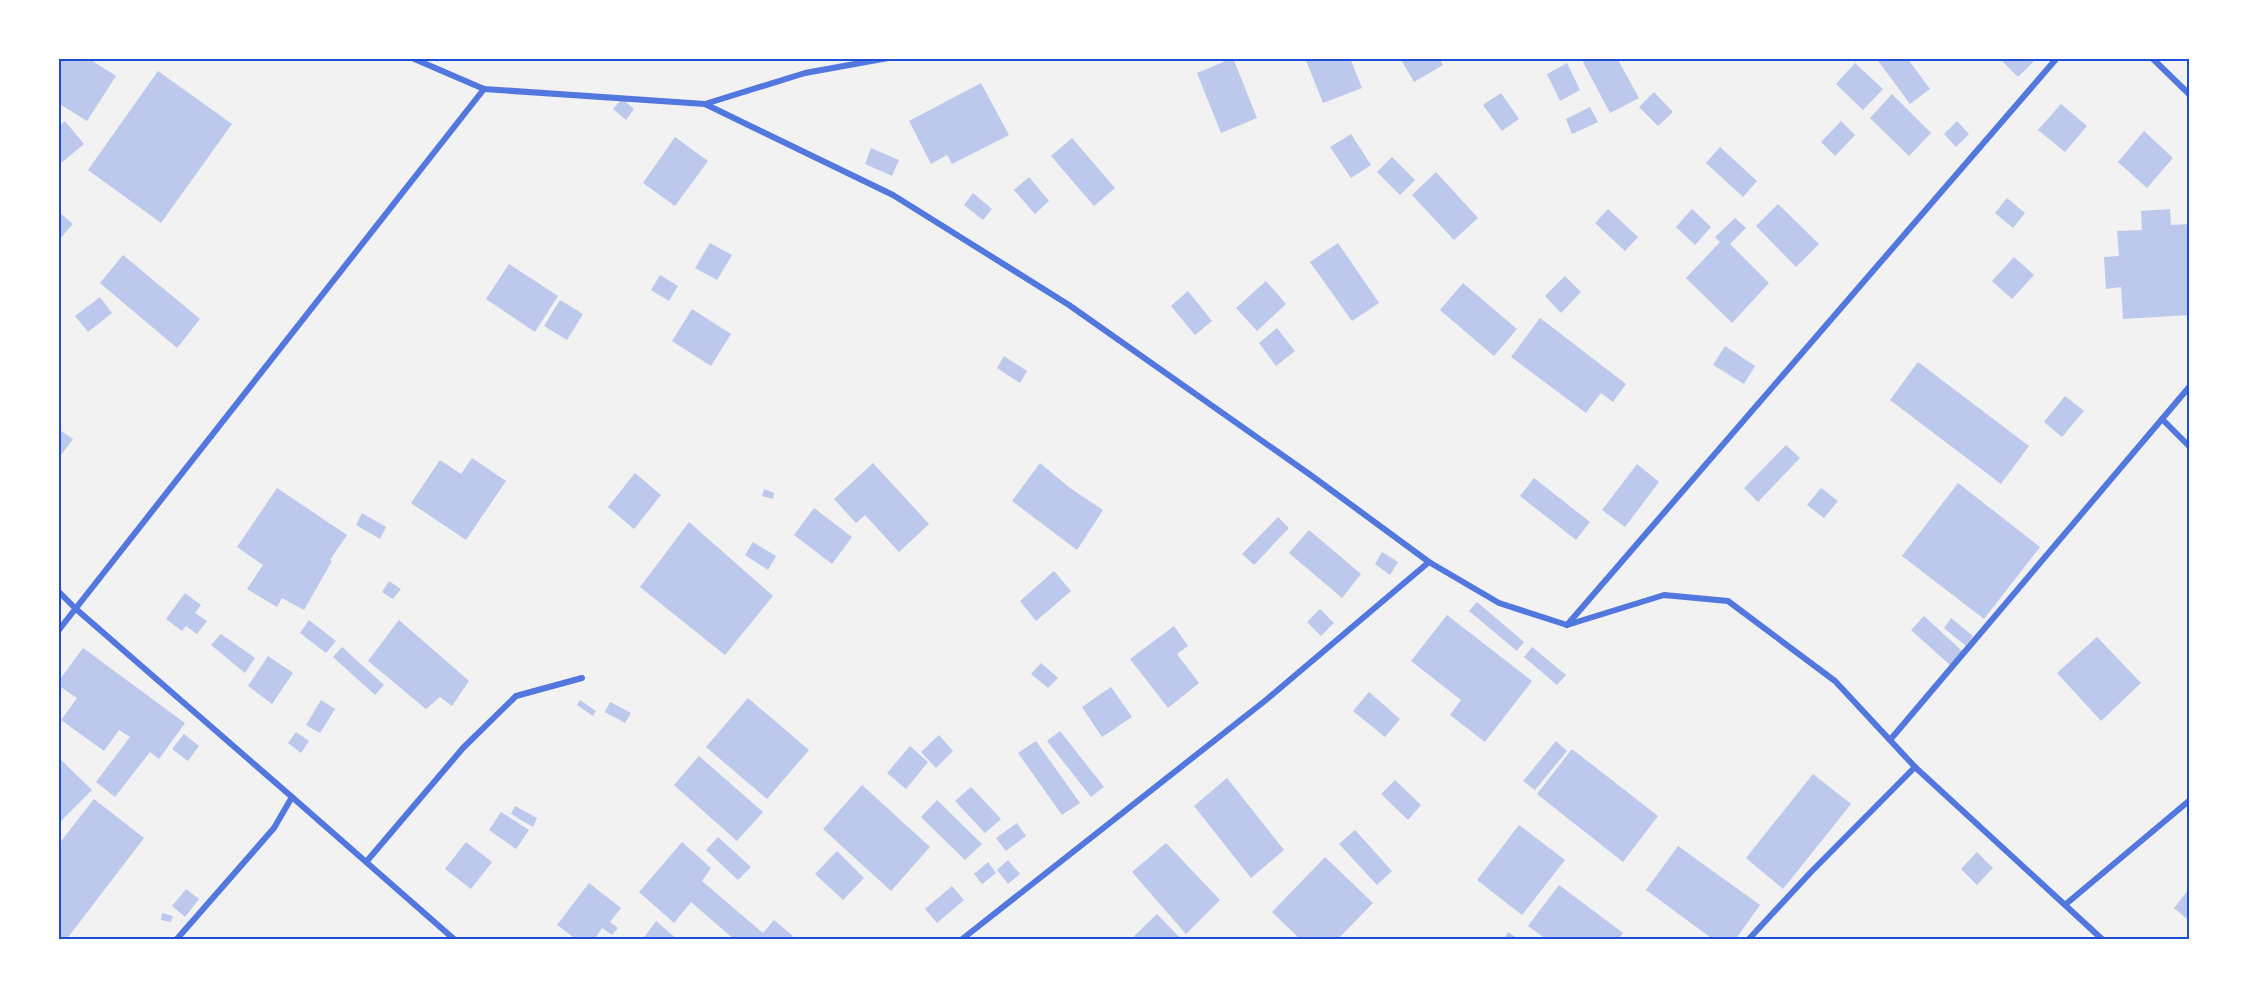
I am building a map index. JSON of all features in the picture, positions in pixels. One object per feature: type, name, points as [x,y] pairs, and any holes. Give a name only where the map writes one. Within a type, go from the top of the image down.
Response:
[{"type":"street","points":[[412,58],[484,89],[705,104],[805,73],[888,58]]},
{"type":"street","points":[[1567,625],[2057,58]]},
{"type":"street","points":[[2152,58],[2190,95]]},
{"type":"street","points":[[58,631],[484,89]]},
{"type":"street","points":[[705,104],[893,195],[1069,305],[1302,469],[1429,562],[1500,603],[1567,625],[1664,595],[1728,601],[1835,681],[1915,767],[2103,939]]},
{"type":"street","points":[[1890,740],[2190,386]]},
{"type":"street","points":[[2162,419],[2190,447]]},
{"type":"street","points":[[961,939],[1266,700],[1429,562]]},
{"type":"street","points":[[58,591],[455,939]]},
{"type":"street","points":[[367,861],[464,748],[516,696],[582,678]]},
{"type":"street","points":[[1748,939],[1915,767]]},
{"type":"street","points":[[176,939],[274,828],[292,797]]},
{"type":"street","points":[[2066,904],[2190,800]]},
{"type":"building","points":[[58,58],[88,58],[116,76],[87,121],[58,103]]},
{"type":"building","points":[[1233,58],[1257,118],[1221,133],[1197,73]]},
{"type":"building","points":[[1305,58],[1350,58],[1362,88],[1323,103]]},
{"type":"building","points":[[1400,58],[1439,58],[1443,65],[1414,82]]},
{"type":"building","points":[[1589,58],[1617,58],[1639,98],[1610,113],[1583,62]]},
{"type":"building","points":[[1876,58],[1907,58],[1930,89],[1910,104]]},
{"type":"building","points":[[1999,58],[2037,58],[2018,77]]},
{"type":"building","points":[[1567,63],[1580,90],[1560,101],[1547,74]]},
{"type":"building","points":[[1855,63],[1883,89],[1863,110],[1836,84]]},
{"type":"building","points":[[158,71],[232,124],[161,223],[88,170]]},
{"type":"building","points":[[981,83],[1009,135],[952,164],[947,155],[931,164],[909,121]]},
{"type":"building","points":[[1654,92],[1673,112],[1658,126],[1639,107]]},
{"type":"building","points":[[1501,93],[1519,119],[1502,131],[1483,105]]},
{"type":"building","points":[[1892,94],[1931,133],[1909,156],[1870,118]]},
{"type":"building","points":[[622,99],[634,109],[626,120],[613,109]]},
{"type":"building","points":[[2061,104],[2087,126],[2065,152],[2038,130]]},
{"type":"building","points":[[1590,107],[1598,122],[1572,134],[1566,119]]},
{"type":"building","points":[[65,121],[84,144],[60,164],[58,161],[58,127]]},
{"type":"building","points":[[1841,121],[1855,135],[1835,156],[1821,142]]},
{"type":"building","points":[[1957,121],[1969,134],[1956,147],[1944,134]]},
{"type":"building","points":[[2144,131],[2173,158],[2147,188],[2118,162]]},
{"type":"building","points":[[1351,134],[1371,165],[1351,178],[1330,147]]},
{"type":"building","points":[[675,137],[708,161],[675,206],[643,183]]},
{"type":"building","points":[[1072,138],[1115,188],[1094,206],[1051,156]]},
{"type":"building","points":[[1720,147],[1757,181],[1743,197],[1706,163]]},
{"type":"building","points":[[871,148],[899,160],[892,176],[865,164]]},
{"type":"building","points":[[1392,157],[1415,180],[1400,195],[1377,172]]},
{"type":"building","points":[[1436,172],[1478,218],[1454,240],[1412,195]]},
{"type":"building","points":[[1029,177],[1049,201],[1035,214],[1014,190]]},
{"type":"building","points":[[973,193],[992,209],[983,220],[964,205]]},
{"type":"building","points":[[2007,198],[2025,213],[2013,228],[1995,213]]},
{"type":"building","points":[[1778,204],[1819,244],[1796,267],[1756,226]]},
{"type":"building","points":[[1608,209],[1638,237],[1625,251],[1595,223]]},
{"type":"building","points":[[1692,209],[1711,227],[1695,245],[1676,227]]},
{"type":"building","points":[[2170,209],[2171,225],[2190,224],[2190,315],[2123,319],[2121,287],[2106,289],[2104,257],[2119,256],[2117,231],[2142,230],[2141,211]]},
{"type":"building","points":[[58,211],[73,224],[58,241]]},
{"type":"building","points":[[1735,218],[1746,228],[1730,244],[1769,283],[1732,323],[1686,278],[1720,242],[1715,237]]},
{"type":"building","points":[[710,243],[732,255],[717,280],[695,268]]},
{"type":"building","points":[[1338,243],[1379,303],[1352,321],[1310,262]]},
{"type":"building","points":[[123,255],[200,319],[177,348],[100,283]]},
{"type":"building","points":[[2014,257],[2034,275],[2012,299],[1992,281]]},
{"type":"building","points":[[509,264],[558,296],[535,332],[486,299]]},
{"type":"building","points":[[660,275],[678,286],[669,301],[651,290]]},
{"type":"building","points":[[1565,276],[1581,292],[1561,313],[1545,296]]},
{"type":"building","points":[[1266,281],[1286,304],[1257,331],[1236,308]]},
{"type":"building","points":[[1463,283],[1517,329],[1494,356],[1440,310]]},
{"type":"building","points":[[1188,291],[1212,321],[1195,335],[1171,306]]},
{"type":"building","points":[[100,297],[112,313],[88,332],[75,316]]},
{"type":"building","points":[[560,300],[583,314],[567,340],[544,326]]},
{"type":"building","points":[[692,309],[731,334],[711,366],[672,341]]},
{"type":"building","points":[[1540,318],[1626,384],[1613,402],[1601,393],[1586,413],[1511,357]]},
{"type":"building","points":[[1277,328],[1295,351],[1276,366],[1259,343]]},
{"type":"building","points":[[1725,346],[1755,366],[1744,384],[1713,365]]},
{"type":"building","points":[[1004,356],[1027,371],[1020,383],[997,368]]},
{"type":"building","points":[[1918,362],[2029,446],[2001,484],[1890,400]]},
{"type":"building","points":[[2065,396],[2084,411],[2062,437],[2044,422]]},
{"type":"building","points":[[58,429],[73,439],[58,459]]},
{"type":"building","points":[[1786,445],[1800,458],[1758,502],[1744,488]]},
{"type":"building","points":[[472,458],[506,481],[466,540],[411,503],[440,460],[461,474]]},
{"type":"building","points":[[873,463],[929,524],[899,552],[865,515],[856,523],[834,499]]},
{"type":"building","points":[[1040,463],[1070,488],[1103,510],[1077,550],[1012,501]]},
{"type":"building","points":[[1637,464],[1659,482],[1625,527],[1602,510]]},
{"type":"building","points":[[635,473],[661,495],[634,529],[608,507]]},
{"type":"building","points":[[1534,478],[1590,522],[1576,540],[1520,496]]},
{"type":"building","points":[[1958,483],[2040,547],[1984,619],[1902,556]]},
{"type":"building","points":[[277,488],[347,535],[330,560],[332,561],[304,610],[282,598],[277,607],[247,589],[263,565],[237,547]]},
{"type":"building","points":[[1821,488],[1838,501],[1824,518],[1807,505]]},
{"type":"building","points":[[764,489],[774,493],[773,499],[762,496]]},
{"type":"building","points":[[814,508],[852,537],[832,564],[794,535]]},
{"type":"building","points":[[362,513],[386,527],[380,539],[356,525]]},
{"type":"building","points":[[1278,517],[1289,528],[1254,565],[1242,554]]},
{"type":"building","points":[[689,522],[773,596],[725,655],[640,587]]},
{"type":"building","points":[[1309,530],[1361,574],[1342,598],[1289,553]]},
{"type":"building","points":[[753,542],[776,556],[768,570],[745,555]]},
{"type":"building","points":[[1382,552],[1398,562],[1390,575],[1375,564]]},
{"type":"building","points":[[1054,571],[1071,591],[1036,621],[1020,601]]},
{"type":"building","points":[[389,581],[401,589],[393,599],[382,592]]},
{"type":"building","points":[[185,593],[201,605],[195,613],[207,621],[197,634],[186,626],[182,631],[166,619]]},
{"type":"building","points":[[1477,602],[1524,642],[1517,651],[1469,611]]},
{"type":"building","points":[[1320,609],[1334,623],[1321,636],[1307,622]]},
{"type":"building","points":[[1447,615],[1532,681],[1485,742],[1450,715],[1461,700],[1411,661]]},
{"type":"building","points":[[1924,616],[1962,651],[1950,665],[1911,630]]},
{"type":"building","points":[[1951,618],[1973,636],[1966,646],[1944,628]]},
{"type":"building","points":[[309,620],[336,641],[326,653],[300,633]]},
{"type":"building","points":[[399,620],[469,681],[452,706],[440,697],[426,709],[368,661]]},
{"type":"building","points":[[1174,626],[1188,646],[1177,654],[1199,683],[1168,708],[1130,659]]},
{"type":"building","points":[[221,634],[255,658],[245,673],[211,645]]},
{"type":"building","points":[[2097,637],[2141,683],[2101,721],[2057,673]]},
{"type":"building","points":[[342,647],[384,685],[375,695],[333,657]]},
{"type":"building","points":[[1532,647],[1566,675],[1557,685],[1524,657]]},
{"type":"building","points":[[83,648],[185,723],[159,759],[150,752],[115,797],[96,782],[130,737],[119,730],[104,751],[61,720],[77,698],[58,685],[58,682]]},
{"type":"building","points":[[268,656],[293,673],[272,704],[248,686]]},
{"type":"building","points":[[1041,663],[1058,678],[1048,688],[1031,674]]},
{"type":"building","points":[[1111,687],[1132,717],[1102,737],[1082,707]]},
{"type":"building","points":[[1369,692],[1400,719],[1385,737],[1353,711]]},
{"type":"building","points":[[748,698],[809,750],[767,799],[706,747]]},
{"type":"building","points":[[321,700],[335,709],[320,733],[306,725]]},
{"type":"building","points":[[580,700],[596,711],[593,716],[577,705]]},
{"type":"building","points":[[610,702],[631,713],[625,723],[605,712]]},
{"type":"building","points":[[1060,731],[1104,787],[1091,797],[1047,741]]},
{"type":"building","points":[[296,732],[309,741],[301,753],[288,743]]},
{"type":"building","points":[[184,734],[199,746],[188,761],[172,749]]},
{"type":"building","points":[[939,735],[953,751],[936,768],[921,752]]},
{"type":"building","points":[[1036,741],[1080,803],[1062,815],[1018,753]]},
{"type":"building","points":[[1556,741],[1567,751],[1535,790],[1523,781]]},
{"type":"building","points":[[910,746],[928,762],[906,789],[887,773]]},
{"type":"building","points":[[1572,749],[1658,816],[1623,862],[1537,794]]},
{"type":"building","points":[[699,756],[763,812],[737,841],[674,785]]},
{"type":"building","points":[[58,757],[92,790],[58,824]]},
{"type":"building","points":[[1813,774],[1851,804],[1783,889],[1746,858]]},
{"type":"building","points":[[1227,778],[1284,850],[1251,878],[1194,806]]},
{"type":"building","points":[[1395,780],[1421,805],[1408,820],[1381,794]]},
{"type":"building","points":[[862,785],[930,847],[891,891],[823,829]]},
{"type":"building","points":[[971,787],[1001,819],[985,833],[955,801]]},
{"type":"building","points":[[94,799],[144,838],[66,940],[58,940],[58,845]]},
{"type":"building","points":[[937,800],[982,844],[965,860],[921,817]]},
{"type":"building","points":[[515,806],[537,818],[533,827],[511,814]]},
{"type":"building","points":[[501,812],[529,830],[516,849],[489,830]]},
{"type":"building","points":[[1017,823],[1026,836],[1006,851],[996,838]]},
{"type":"building","points":[[1519,825],[1565,860],[1522,915],[1477,880]]},
{"type":"building","points":[[1355,830],[1392,871],[1377,885],[1339,844]]},
{"type":"building","points":[[718,837],[751,867],[738,880],[706,850]]},
{"type":"building","points":[[466,842],[492,862],[471,889],[445,869]]},
{"type":"building","points":[[682,842],[711,868],[702,881],[763,933],[774,920],[793,936],[790,940],[735,940],[691,902],[674,923],[639,892]]},
{"type":"building","points":[[1166,843],[1220,900],[1186,934],[1132,872]]},
{"type":"building","points":[[1678,846],[1760,905],[1735,940],[1714,940],[1646,890]]},
{"type":"building","points":[[837,851],[864,878],[843,900],[815,874]]},
{"type":"building","points":[[1977,852],[1993,868],[1977,885],[1961,869]]},
{"type":"building","points":[[1325,857],[1373,903],[1337,940],[1301,940],[1272,912]]},
{"type":"building","points":[[1008,860],[1020,874],[1008,884],[997,870]]},
{"type":"building","points":[[988,862],[996,873],[982,884],[974,874]]},
{"type":"building","points":[[589,883],[621,908],[610,922],[618,928],[612,935],[602,928],[594,940],[577,940],[557,925]]},
{"type":"building","points":[[1559,885],[1623,933],[1618,940],[1547,940],[1528,926]]},
{"type":"building","points":[[952,886],[964,900],[937,923],[925,909]]},
{"type":"building","points":[[2190,888],[2190,916],[2187,919],[2174,908]]},
{"type":"building","points":[[186,889],[199,899],[185,917],[172,906]]},
{"type":"building","points":[[162,913],[173,916],[171,922],[161,920]]},
{"type":"building","points":[[1157,914],[1182,940],[1137,940],[1134,936]]},
{"type":"building","points":[[656,921],[678,940],[642,940]]},
{"type":"building","points":[[1508,932],[1520,940],[1504,940]]}]
